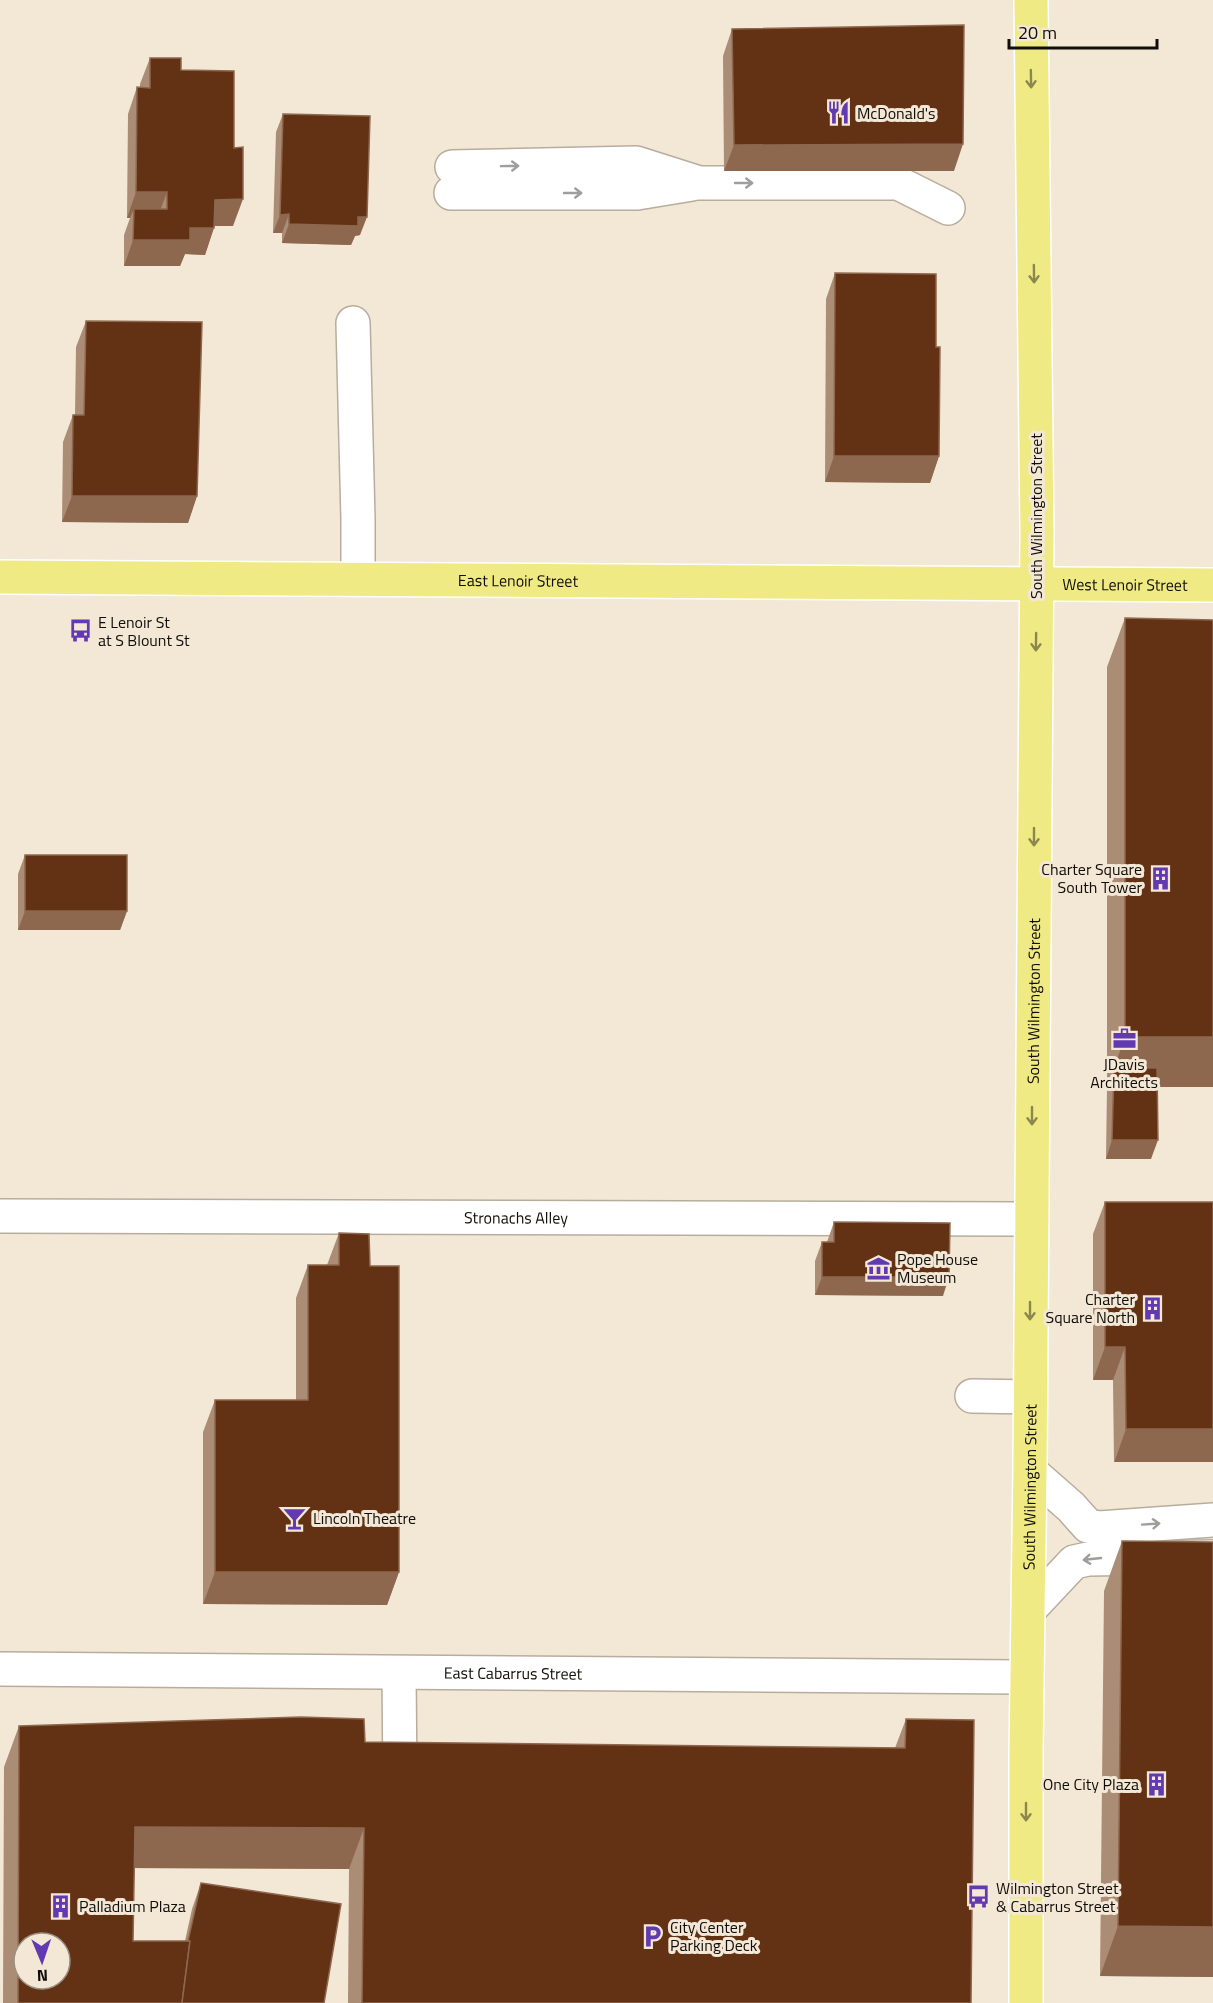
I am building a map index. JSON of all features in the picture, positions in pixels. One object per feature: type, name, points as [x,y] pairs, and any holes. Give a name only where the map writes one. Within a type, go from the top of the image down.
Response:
[{"type":"main road","name":"South Wilmington Street","points":[[1026,2003],[1037,470],[1031,0]]},
{"type":"main road","name":"East Lenoir Street","points":[[0,577],[1036,583]]},
{"type":"main road","name":"West Lenoir Street","points":[[1036,583],[1213,585]]},
{"type":"street","points":[[452,180],[636,163],[699,183],[898,183],[948,208]]},
{"type":"street","points":[[353,323],[358,579]]},
{"type":"street","name":"Stronachs Alley","points":[[0,1216],[1031,1219]]},
{"type":"street","points":[[972,1396],[1030,1397]]},
{"type":"street","points":[[1030,1471],[1071,1507],[1088,1526],[1099,1528],[1213,1520]]},
{"type":"street","points":[[1028,1611],[1074,1562],[1088,1559],[1213,1557]]},
{"type":"street","name":"East Cabarrus Street","points":[[0,1669],[1027,1677]]},
{"type":"street","points":[[399,1673],[400,1783]]},
{"type":"building","name":"McDonald's","points":[[964,25],[963,144],[734,145],[732,29]]},
{"type":"building","points":[[150,58],[181,58],[181,70],[234,71],[234,148],[243,147],[243,199],[215,200],[214,228],[190,228],[190,240],[133,240],[134,209],[167,209],[167,192],[136,192],[137,87],[150,88]]},
{"type":"building","points":[[283,114],[370,116],[367,217],[358,217],[358,226],[289,224],[289,214],[280,215]]},
{"type":"building","points":[[835,273],[936,274],[936,347],[940,347],[939,456],[834,456]]},
{"type":"building","points":[[86,321],[202,322],[197,496],[72,496],[73,415],[84,415]]},
{"type":"building","name":"Charter Square South Tower","points":[[1125,618],[1213,620],[1213,1037],[1125,1037]]},
{"type":"building","points":[[25,855],[127,855],[127,911],[25,911]]},
{"type":"building","points":[[1114,1068],[1157,1068],[1158,1140],[1112,1140]]},
{"type":"building","name":"Charter Square North","points":[[1105,1202],[1213,1202],[1213,1429],[1126,1429],[1125,1347],[1105,1347]]},
{"type":"building","name":"Pope House Museum","points":[[834,1222],[950,1223],[949,1277],[822,1277],[822,1242],[834,1242]]},
{"type":"building","name":"Lincoln Theatre","points":[[339,1233],[369,1234],[370,1266],[399,1266],[399,1572],[215,1572],[215,1400],[308,1400],[308,1265],[339,1265]]},
{"type":"building","name":"One City Plaza","points":[[1122,1541],[1213,1542],[1213,1927],[1118,1926]]},
{"type":"building","name":"City Center Parking Deck","points":[[301,1717],[364,1719],[365,1742],[905,1748],[906,1719],[974,1720],[971,2003],[362,2003],[364,1828],[135,1827],[133,1941],[190,1941],[182,2003],[18,2003],[18,1991],[72,1991],[72,1931],[18,1931],[19,1726]]},
{"type":"building","points":[[201,1883],[341,1904],[324,2003],[182,2003],[190,1941],[188,1941]]},
{"type":"place","name":"McDonald's","points":[[839,113]]},
{"type":"place","name":"E Lenoir St at S Blount St","points":[[80,631]]},
{"type":"place","name":"Charter Square South Tower","points":[[1160,878]]},
{"type":"place","name":"JDavis Architects","points":[[1124,1039]]},
{"type":"place","name":"Pope House Museum","points":[[879,1268]]},
{"type":"place","name":"Charter Square North","points":[[1153,1308]]},
{"type":"place","name":"Lincoln Theatre","points":[[295,1518]]},
{"type":"place","name":"One City Plaza","points":[[1157,1784]]},
{"type":"place","name":"Wilmington Street & Cabarrus Street","points":[[978,1897]]},
{"type":"place","name":"Palladium Plaza","points":[[61,1906]]},
{"type":"place","name":"City Center Parking Deck","points":[[652,1936]]}]
